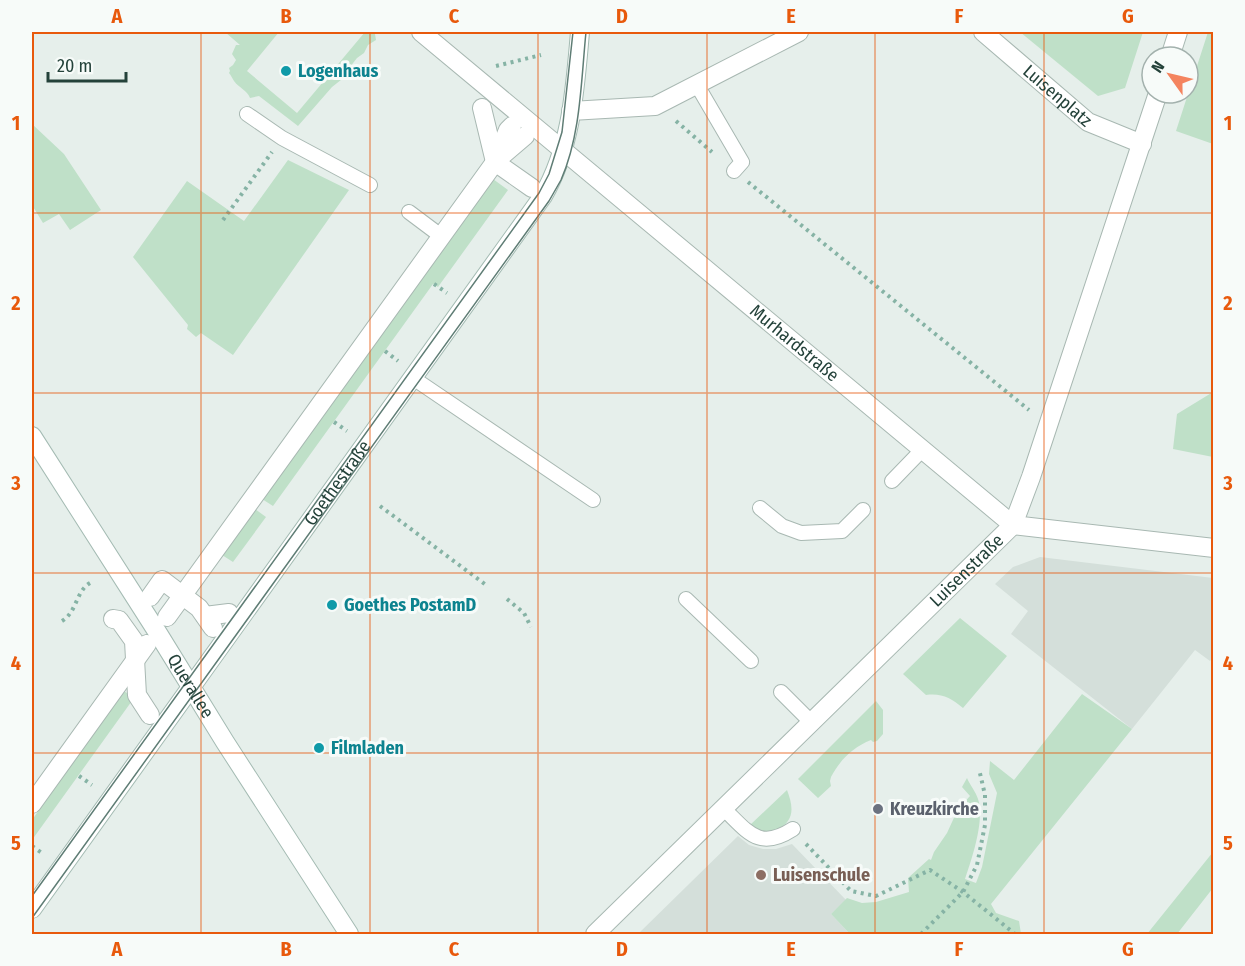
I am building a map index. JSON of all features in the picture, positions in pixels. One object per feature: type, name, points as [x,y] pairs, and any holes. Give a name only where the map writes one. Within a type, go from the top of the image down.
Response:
[{"type":"street","name":"Murhardstraße","points":[[421,32],[520,130],[563,151],[1013,525]]},
{"type":"street","name":"Goethestraße","points":[[32,909],[543,196],[552,181],[568,132],[580,32]]},
{"type":"street","points":[[571,111],[655,106],[799,32]]},
{"type":"street","name":"Luisenplatz","points":[[983,32],[1088,122],[1142,144]]},
{"type":"street","name":"Luisenstraße","points":[[595,934],[1013,525],[1154,105]]},
{"type":"street","points":[[167,617],[441,236],[495,162],[520,130],[482,108],[495,162],[532,188]]},
{"type":"street","name":"Querallee","points":[[32,436],[231,752],[349,934]]},
{"type":"street","points":[[1013,525],[1214,548]]},
{"type":"street","points":[[150,597],[156,574],[200,608],[209,622],[229,613]]},
{"type":"street","points":[[124,624],[134,641],[137,695],[150,715]]},
{"type":"street","points":[[32,804],[147,644]]},
{"type":"lane","points":[[697,85],[742,162],[734,171]]},
{"type":"lane","points":[[247,114],[282,138],[370,185]]},
{"type":"lane","points":[[409,212],[441,236]]},
{"type":"lane","points":[[413,378],[593,500]]},
{"type":"lane","points":[[892,481],[922,450]]},
{"type":"lane","points":[[760,508],[782,526],[801,533],[842,531],[863,510]]},
{"type":"lane","points":[[686,599],[751,661]]},
{"type":"lane","points":[[781,692],[812,723]]},
{"type":"lane","points":[[724,809],[748,833],[763,840],[782,837],[793,829]]},
{"type":"path","points":[[492,67],[541,55]]},
{"type":"path","points":[[676,121],[734,171],[1029,410]]},
{"type":"path","points":[[223,220],[282,138]]},
{"type":"path","points":[[380,506],[486,585]]},
{"type":"path","points":[[62,621],[69,616],[85,586],[90,583]]},
{"type":"path","points":[[507,599],[524,612],[531,627]]},
{"type":"path","points":[[921,934],[963,892],[977,865],[985,825],[986,795],[979,769]]},
{"type":"path","points":[[793,829],[851,891],[876,896],[930,870],[963,892],[1015,934]]},
{"type":"path","points":[[32,846],[42,854]]},
{"type":"shaded area","points":[[1040,557],[1213,578],[1213,657],[1210,661],[1195,650],[1132,729],[1011,634],[1028,611],[995,584],[1013,567]]},
{"type":"shaded area","name":"Luisenschule","points":[[738,836],[749,845],[763,849],[776,849],[792,844],[846,900],[831,914],[850,934],[638,934]]},
{"type":"green space","points":[[225,32],[279,32],[247,71],[297,113],[365,32],[377,32],[376,40],[368,45],[364,53],[357,58],[346,76],[332,87],[298,126],[259,96],[250,98],[234,81],[229,68],[236,60],[232,54],[236,45],[240,45]]},
{"type":"green space","points":[[1020,32],[1143,32],[1125,88],[1098,96]]},
{"type":"green space","points":[[1208,32],[1214,32],[1213,144],[1176,131],[1184,105],[1200,105],[1200,57]]},
{"type":"green space","points":[[32,124],[64,154],[101,210],[70,230],[59,214],[43,223],[32,205]]},
{"type":"green space","points":[[288,160],[349,190],[233,355],[201,333],[196,337],[187,329],[188,325],[133,257],[187,181],[244,221]]},
{"type":"green space","points":[[493,179],[508,190],[438,287],[433,284],[273,506],[262,499]]},
{"type":"green space","points":[[1213,392],[1213,457],[1173,449],[1177,414]]},
{"type":"green space","points":[[255,509],[266,517],[233,562],[222,555]]},
{"type":"green space","points":[[960,618],[1007,656],[963,708],[946,697],[926,695],[903,674]]},
{"type":"green space","points":[[124,691],[134,698],[32,840],[32,820]]},
{"type":"green space","points":[[1082,694],[1132,729],[991,904],[996,913],[1019,921],[1021,934],[850,934],[831,914],[847,898],[862,903],[876,902],[909,892],[908,878],[929,859],[931,860],[958,809],[970,796],[962,787],[967,778],[978,799],[980,817],[977,839],[965,879],[976,883],[982,867],[997,793],[989,774],[990,761],[1014,780]]},
{"type":"green space","points":[[876,701],[883,710],[883,734],[877,741],[871,740],[864,743],[848,755],[831,777],[831,786],[818,798],[798,779]]},
{"type":"green space","points":[[787,790],[791,802],[791,813],[787,822],[776,830],[765,832],[750,825]]},
{"type":"green space","points":[[1213,852],[1213,888],[1177,934],[1147,934]]},
{"type":"tram line","points":[[32,896],[539,193],[549,174],[562,132],[573,32]]},
{"type":"tram line","points":[[32,918],[549,201],[561,180],[573,144],[586,32]]},
{"type":"place","name":"Logenhaus","points":[[286,71]]},
{"type":"place","name":"Goethes PostamD","points":[[332,605]]},
{"type":"place","name":"Filmladen","points":[[319,748]]},
{"type":"place","name":"Kreuzkirche","points":[[878,809]]},
{"type":"place","name":"Luisenschule","points":[[761,875]]}]
